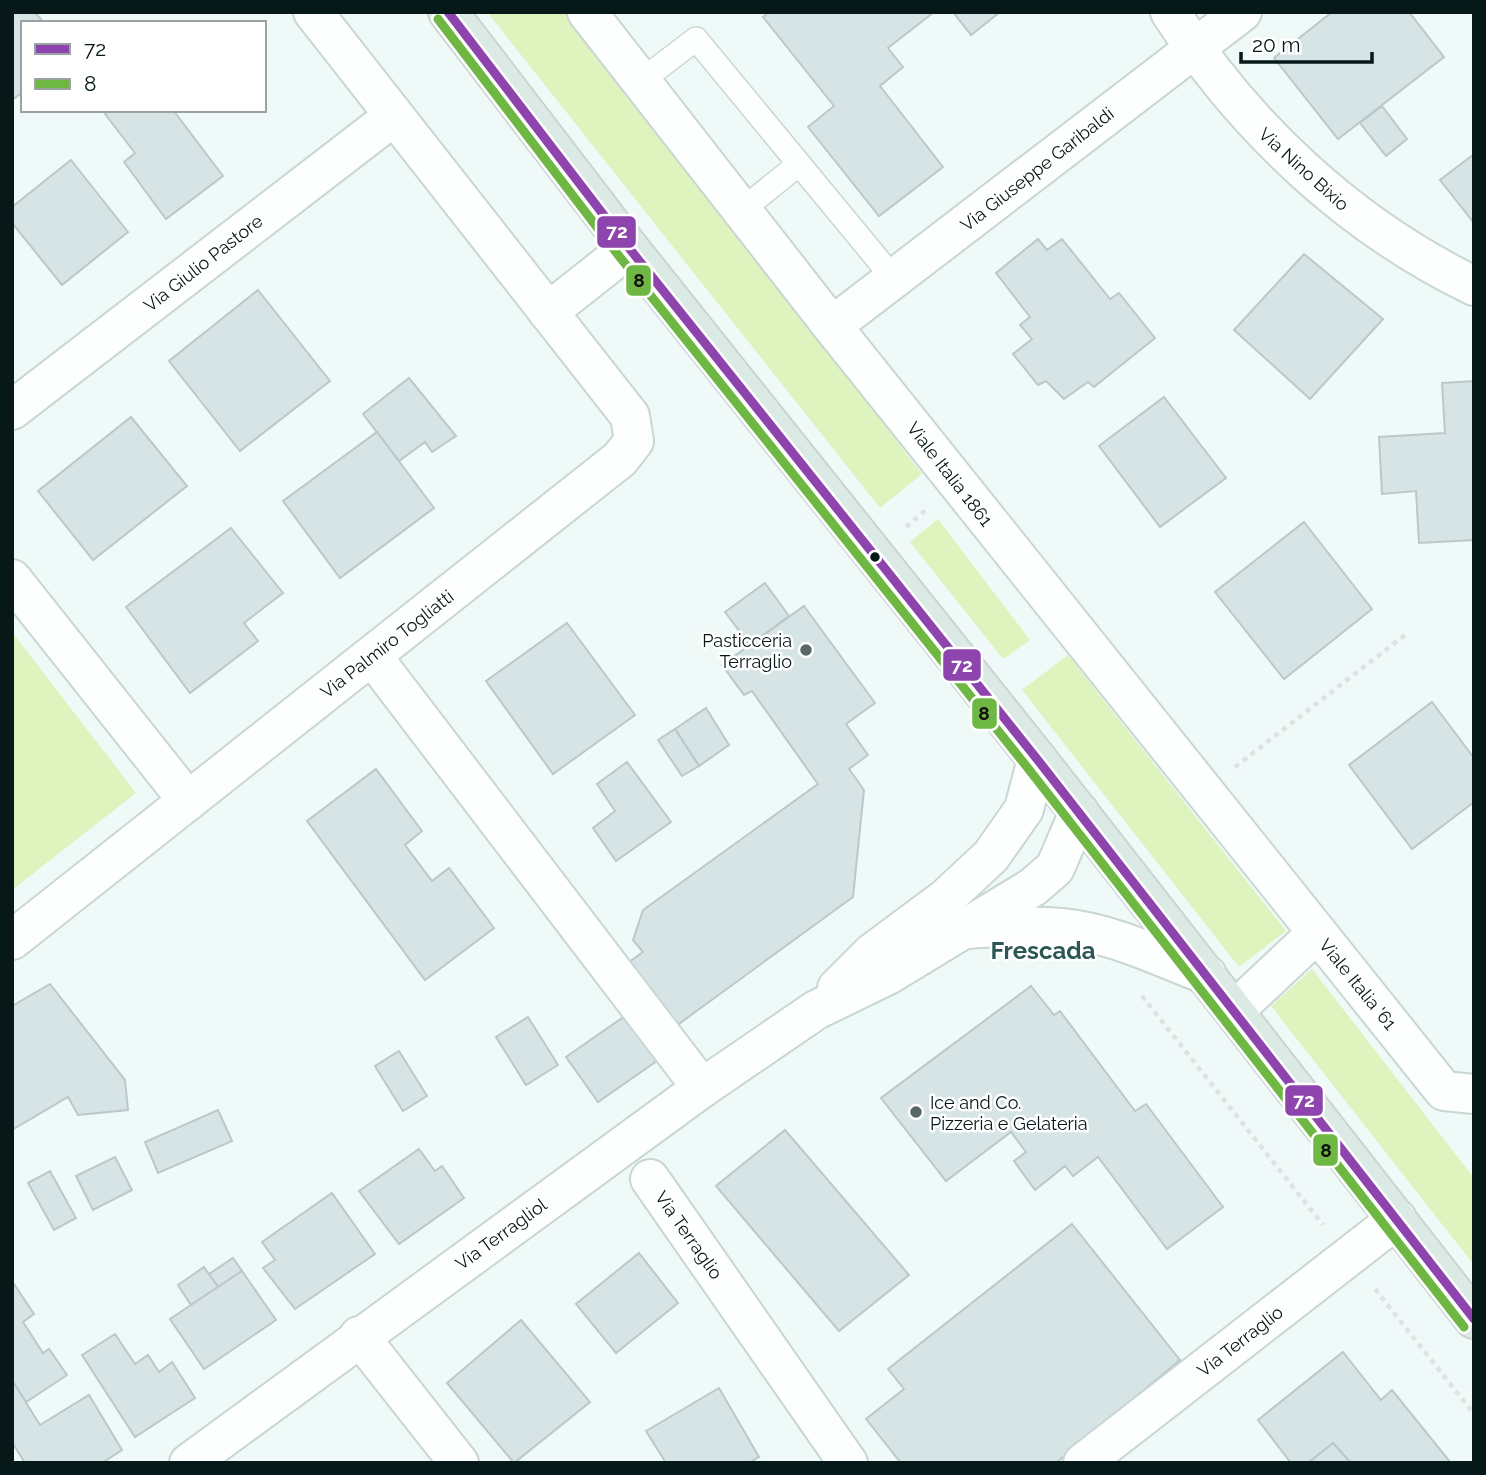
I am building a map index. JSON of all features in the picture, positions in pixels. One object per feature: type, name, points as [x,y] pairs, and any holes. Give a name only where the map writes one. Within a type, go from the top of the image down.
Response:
[{"type":"main road","points":[[448,12],[629,248],[1079,812],[1474,1319]]},
{"type":"street","name":"Via Palmiro Togliatti","points":[[12,940],[620,459],[634,442],[629,416],[313,12]]},
{"type":"street","name":"Viale Italia 1861","points":[[587,12],[832,326],[1317,933]]},
{"type":"street","name":"Via Nino Bixio","points":[[1170,12],[1194,49],[1256,126],[1346,208],[1434,267],[1474,286]]},
{"type":"street","name":"Via Giuseppe Garibaldi","points":[[832,326],[1242,12]]},
{"type":"street","name":"Via Giulio Pastore","points":[[12,410],[394,116]]},
{"type":"street","points":[[548,312],[629,248]]},
{"type":"street","points":[[12,579],[188,801]]},
{"type":"street","points":[[372,656],[702,1088]]},
{"type":"street","name":"Via Terragliol","points":[[816,1010],[872,953],[946,898],[990,856],[1024,810],[1037,759]]},
{"type":"street","name":"Via Terragliol","points":[[990,856],[1041,826],[1079,812]]},
{"type":"street","name":"Via Terragliol","points":[[188,1463],[702,1088],[816,1010],[888,975],[967,930],[1033,887],[1055,868],[1079,812]]},
{"type":"street","name":"Via Terragliol","points":[[967,930],[1018,926],[1064,928],[1107,937],[1207,975]]},
{"type":"street","name":"Viale Italia '61","points":[[1235,1010],[1317,933],[1459,1093]]},
{"type":"street","name":"Via Terraglio","points":[[650,1179],[848,1463]]},
{"type":"street","name":"Via Terraglio","points":[[1083,1463],[1397,1219]]},
{"type":"street","points":[[359,1336],[459,1463]]},
{"type":"lane","points":[[641,80],[696,39],[894,279]]},
{"type":"lane","points":[[741,210],[799,164]]},
{"type":"path","points":[[902,530],[935,503]]},
{"type":"path","points":[[1204,791],[1405,635]]},
{"type":"path","points":[[1133,985],[1326,1228]]},
{"type":"path","points":[[1368,1280],[1474,1415]]},
{"type":"green space","points":[[487,12],[566,12],[922,474],[880,508]]},
{"type":"green space","points":[[938,519],[1030,640],[1003,659],[910,542]]},
{"type":"green space","points":[[12,632],[136,793],[12,890]]},
{"type":"green space","points":[[1068,655],[1286,931],[1239,967],[1022,690]]},
{"type":"green space","points":[[1312,969],[1474,1178],[1474,1265],[1271,1006]]},
{"type":"building","points":[[12,12],[35,12],[42,21],[21,21],[21,93],[12,100]]},
{"type":"building","points":[[769,12],[934,12],[888,48],[903,67],[880,86],[943,167],[879,216],[808,127],[834,106],[763,17]]},
{"type":"building","points":[[953,12],[1000,12],[971,35]]},
{"type":"building","points":[[1332,12],[1409,12],[1444,57],[1338,139],[1274,58]]},
{"type":"building","points":[[1382,106],[1407,139],[1386,156],[1360,123]]},
{"type":"building","points":[[175,112],[223,176],[166,219],[124,162],[135,153],[105,114]]},
{"type":"building","points":[[1474,154],[1474,223],[1440,180]]},
{"type":"building","points":[[71,160],[128,232],[62,285],[12,223],[12,207]]},
{"type":"building","points":[[1038,239],[1047,250],[1062,239],[1110,299],[1119,293],[1155,338],[1094,387],[1088,382],[1064,399],[1046,381],[1038,385],[1013,354],[1032,339],[1020,325],[1030,317],[996,273]]},
{"type":"building","points":[[1304,254],[1383,319],[1310,399],[1234,330]]},
{"type":"building","points":[[258,290],[330,381],[240,451],[169,361]]},
{"type":"building","points":[[409,378],[456,436],[432,452],[425,442],[399,461],[363,414]]},
{"type":"building","points":[[1474,381],[1474,540],[1419,543],[1416,491],[1382,494],[1379,437],[1445,433],[1442,383]]},
{"type":"building","points":[[1164,397],[1226,478],[1160,527],[1099,446]]},
{"type":"building","points":[[131,417],[187,486],[93,560],[38,491]]},
{"type":"building","points":[[377,432],[434,508],[340,578],[283,501]]},
{"type":"building","points":[[1304,522],[1372,609],[1284,679],[1215,592]]},
{"type":"building","points":[[231,528],[283,593],[244,623],[258,641],[190,693],[126,607]]},
{"type":"building","points":[[765,583],[789,616],[750,645],[725,612]]},
{"type":"building","points":[[804,606],[875,703],[846,724],[868,755],[849,769],[864,790],[853,897],[676,1026],[629,962],[643,952],[633,940],[643,910],[818,784],[752,691],[744,695],[722,665]]},
{"type":"building","points":[[567,623],[635,715],[553,774],[486,681]]},
{"type":"building","points":[[1432,702],[1474,758],[1474,802],[1412,849],[1349,765]]},
{"type":"building","points":[[706,708],[729,745],[699,766],[675,729]]},
{"type":"building","points":[[675,729],[699,766],[682,776],[658,740]]},
{"type":"building","points":[[627,762],[671,822],[616,861],[593,828],[615,811],[597,784]]},
{"type":"building","points":[[376,769],[422,831],[405,845],[432,881],[449,868],[494,928],[425,980],[307,821]]},
{"type":"building","points":[[50,984],[125,1080],[128,1110],[78,1115],[68,1097],[12,1130],[12,1006]]},
{"type":"building","points":[[1031,986],[1054,1015],[1060,1011],[1135,1111],[1146,1104],[1223,1207],[1167,1249],[1098,1157],[1073,1176],[1065,1166],[1035,1190],[1014,1161],[1026,1152],[1011,1132],[946,1181],[881,1098]]},
{"type":"building","points":[[632,1011],[664,1056],[598,1102],[566,1057]]},
{"type":"building","points":[[528,1017],[558,1065],[526,1085],[496,1037]]},
{"type":"building","points":[[399,1051],[427,1096],[403,1111],[375,1066]]},
{"type":"building","points":[[218,1110],[232,1141],[158,1173],[145,1142]]},
{"type":"building","points":[[785,1130],[909,1275],[839,1331],[716,1186]]},
{"type":"building","points":[[419,1149],[435,1171],[442,1166],[464,1198],[399,1244],[359,1191]]},
{"type":"building","points":[[115,1157],[132,1190],[93,1210],[76,1176]]},
{"type":"building","points":[[50,1171],[76,1218],[54,1230],[28,1183]]},
{"type":"building","points":[[332,1193],[375,1254],[295,1309],[263,1268],[275,1260],[262,1242]]},
{"type":"building","points":[[1072,1224],[1180,1360],[1056,1463],[901,1463],[866,1419],[904,1389],[888,1369]]},
{"type":"building","points":[[639,1253],[678,1303],[616,1353],[576,1304]]},
{"type":"building","points":[[233,1258],[242,1271],[218,1287],[209,1274]]},
{"type":"building","points":[[204,1267],[218,1287],[191,1305],[178,1285]]},
{"type":"building","points":[[242,1271],[276,1320],[204,1369],[170,1319]]},
{"type":"building","points":[[12,1281],[34,1314],[23,1322],[43,1353],[49,1349],[67,1375],[26,1402],[12,1380]]},
{"type":"building","points":[[521,1320],[590,1402],[514,1463],[447,1383]]},
{"type":"building","points":[[115,1334],[135,1364],[148,1355],[159,1372],[172,1362],[195,1398],[135,1437],[82,1355]]},
{"type":"building","points":[[1343,1352],[1381,1400],[1392,1390],[1451,1463],[1351,1463],[1333,1443],[1308,1463],[1291,1463],[1258,1420]]},
{"type":"building","points":[[12,1380],[40,1425],[89,1395],[122,1450],[102,1463],[25,1463],[12,1442]]},
{"type":"building","points":[[719,1388],[759,1457],[749,1463],[666,1463],[646,1431]]},
{"type":"building","points":[[1333,1443],[1351,1463],[1308,1463]]},
{"type":"transit line","name":"72","points":[[448,12],[629,248],[1037,759],[1474,1319]]},
{"type":"transit line","name":"8","points":[[438,19],[619,256],[1027,767],[1464,1327]]},
{"type":"place","name":"Pasticceria Terraglio","points":[[806,650]]},
{"type":"place","name":"Ice and Co. Pizzeria e Gelateria","points":[[916,1112]]},
{"type":"district","name":"Frescada","points":[[1043,950]]}]
